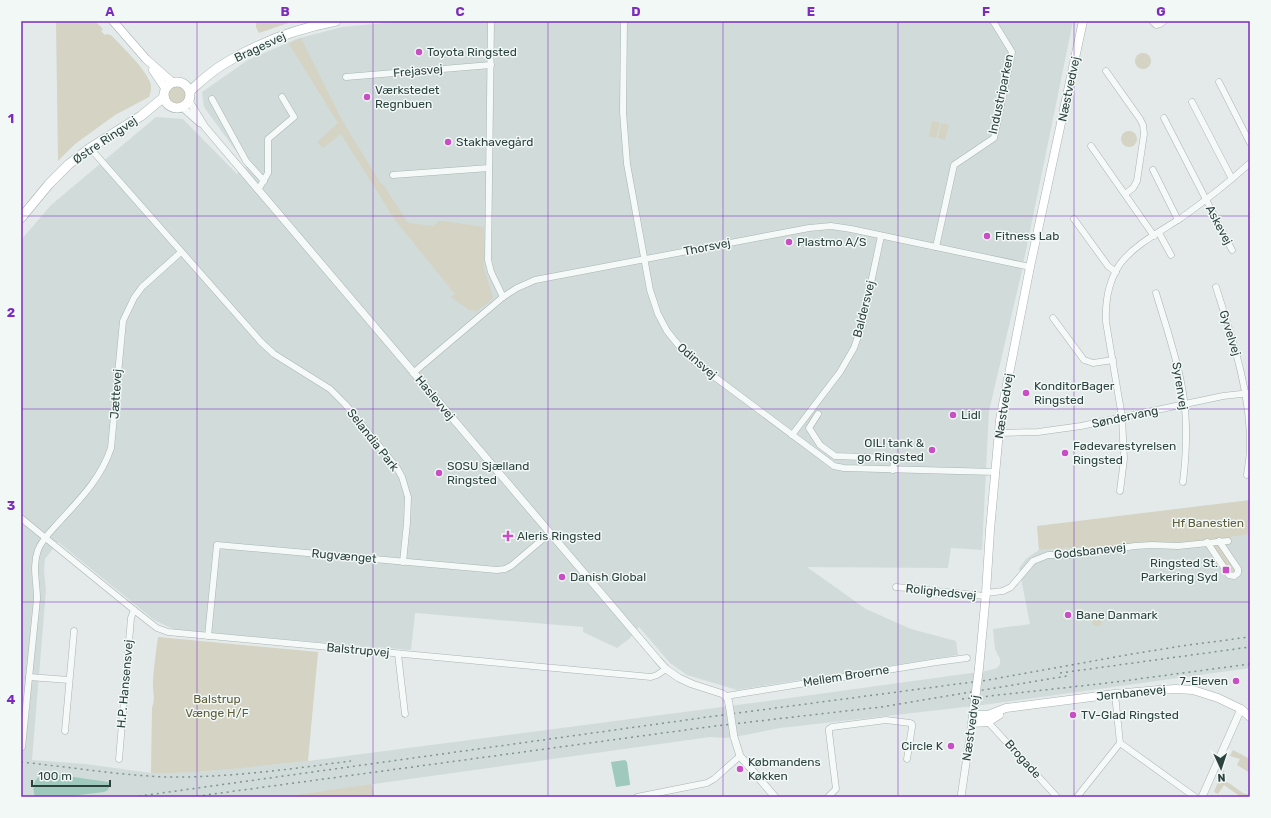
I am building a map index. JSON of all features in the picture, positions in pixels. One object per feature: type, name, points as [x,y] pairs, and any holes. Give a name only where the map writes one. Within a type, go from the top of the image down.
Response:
[{"type":"main road","points":[[113,21],[146,59],[167,89],[166,103],[169,106],[175,108],[186,104],[191,96],[188,88],[181,82],[167,89]]},
{"type":"main road","name":"Bragesvej","points":[[188,88],[205,74],[210,73],[244,52],[271,40],[316,25],[336,21]]},
{"type":"main road","name":"Næstvedvej","points":[[973,715],[986,594],[998,433],[1030,268],[1083,21]]},
{"type":"main road","name":"Østre Ringvej","points":[[141,116],[167,89]]},
{"type":"main road","name":"Østre Ringvej","points":[[21,218],[49,184],[69,164],[90,148],[141,116],[169,106]]},
{"type":"main road","name":"Jernbanevej","points":[[973,715],[988,715],[1006,708],[1115,694],[1184,689],[1211,695],[1241,709]]},
{"type":"main road","name":"Jernbanevej","points":[[973,715],[988,722],[1002,713],[1018,707]]},
{"type":"main road","points":[[1241,709],[1250,711]]},
{"type":"main road","points":[[1241,709],[1250,717]]},
{"type":"street","points":[[491,21],[488,260],[491,272],[503,297]]},
{"type":"street","name":"Odinsvej","points":[[624,21],[623,112],[627,157],[644,259],[650,290],[658,314],[680,347],[696,363],[834,466],[844,468],[893,470],[996,472]]},
{"type":"street","name":"Industriparken","points":[[936,246],[954,165],[994,138],[1012,52],[993,21]]},
{"type":"street","points":[[1152,21],[1156,25],[1164,21]]},
{"type":"street","name":"Frejasvej","points":[[346,77],[491,65]]},
{"type":"street","points":[[1106,71],[1143,125],[1144,134],[1137,181],[1133,188],[1125,194]]},
{"type":"street","points":[[1219,82],[1250,143]]},
{"type":"street","points":[[258,190],[268,173],[268,139],[294,116],[282,97]]},
{"type":"street","points":[[212,99],[243,156],[264,181]]},
{"type":"street","points":[[1192,102],[1232,179]]},
{"type":"street","name":"Haslevvej","points":[[186,104],[666,669]]},
{"type":"street","name":"Askevej","points":[[1164,118],[1232,250]]},
{"type":"street","points":[[1091,146],[1171,255]]},
{"type":"street","points":[[90,148],[182,252]]},
{"type":"street","points":[[1120,491],[1124,459],[1122,417],[1106,322],[1106,300],[1109,289],[1116,272],[1126,257],[1206,200],[1250,163]]},
{"type":"street","points":[[393,175],[490,168]]},
{"type":"street","points":[[1152,170],[1178,220]]},
{"type":"street","points":[[1074,219],[1108,266],[1116,272]]},
{"type":"street","name":"Thorsvej","points":[[413,373],[503,297],[517,288],[535,280],[809,228],[836,227],[851,229],[936,246],[1030,268]]},
{"type":"street","name":"Baldersvej","points":[[792,435],[840,372],[854,348],[862,325],[881,236]]},
{"type":"street","name":"Selandia Park","points":[[182,252],[261,342],[274,354],[330,389],[345,404],[397,468],[404,481],[408,498],[408,523],[403,562]]},
{"type":"street","name":"Jættevej","points":[[21,748],[30,677],[37,599],[35,560],[38,549],[46,537],[92,485],[107,461],[111,448],[122,321],[134,298],[142,287],[182,252]]},
{"type":"street","name":"Gyvelvej","points":[[1216,287],[1248,393],[1250,447],[1248,475]]},
{"type":"street","name":"Syrenvej","points":[[1156,293],[1173,347],[1181,383],[1186,430],[1186,455],[1183,482]]},
{"type":"street","points":[[1053,318],[1084,360],[1093,363],[1113,360]]},
{"type":"street","name":"Søndervang","points":[[998,433],[1054,430],[1081,426],[1223,396],[1248,393]]},
{"type":"street","points":[[818,414],[809,428],[820,445],[835,456],[890,458],[894,462],[893,470]]},
{"type":"street","points":[[821,456],[826,449]]},
{"type":"street","name":"Balstrupvej","points":[[21,518],[157,628],[168,632],[651,677],[666,669]]},
{"type":"street","name":"Rugvænget","points":[[208,636],[217,545],[498,570],[511,566],[550,533]]},
{"type":"street","points":[[1207,542],[1229,575],[1234,576],[1238,573],[1238,568],[1219,541]]},
{"type":"street","name":"Godsbanevej","points":[[986,594],[1003,591],[1011,587],[1033,561],[1048,555],[1073,555],[1133,546],[1178,546],[1228,541]]},
{"type":"street","name":"Rolighedsvej","points":[[896,588],[986,594]]},
{"type":"street","name":"H.P. Hansensvej","points":[[119,759],[131,618],[134,610]]},
{"type":"street","points":[[65,731],[74,631]]},
{"type":"street","points":[[398,654],[405,714]]},
{"type":"street","name":"Mellem Broerne","points":[[726,696],[967,658]]},
{"type":"street","points":[[666,669],[679,678],[692,684],[719,692],[726,696],[730,704],[734,737],[740,756],[775,797]]},
{"type":"street","points":[[30,677],[69,680]]},
{"type":"street","points":[[1077,797],[1120,743],[1115,694]]},
{"type":"street","points":[[1202,797],[1241,709]]},
{"type":"street","name":"Næstvedvej","points":[[961,797],[973,715]]},
{"type":"street","points":[[828,797],[836,789],[829,732],[829,729],[832,727],[886,720],[910,723],[912,724],[912,727],[907,759]]},
{"type":"street","name":"Brogade","points":[[988,722],[1057,797]]},
{"type":"street","points":[[1120,743],[1195,797]]},
{"type":"street","points":[[637,797],[650,796],[707,783],[714,779],[740,756]]},
{"type":"shaded area","points":[[406,21],[1073,21],[1021,275],[989,411],[982,550],[951,548],[948,568],[807,567],[866,609],[911,629],[956,641],[958,655],[737,690],[687,675],[670,663],[639,627],[629,639],[617,648],[583,632],[583,627],[415,613],[411,650],[175,630],[154,620],[58,542],[45,559],[44,571],[46,590],[32,760],[86,764],[151,773],[209,771],[308,761],[986,671],[997,668],[1000,664],[1000,659],[995,649],[993,629],[1030,624],[1019,568],[1027,558],[1039,550],[1204,541],[1247,534],[1250,534],[1250,668],[983,705],[780,728],[726,738],[710,737],[281,797],[21,797],[21,240],[51,205],[156,117],[183,119],[237,174],[247,166],[204,107],[202,92],[248,60],[296,39],[342,27]]},
{"type":"shaded area","points":[[625,760],[627,762],[630,785],[616,787],[611,762]]},
{"type":"shaded area","points":[[46,773],[108,782],[110,785],[108,790],[104,792],[63,797],[35,797],[33,789],[35,782],[39,776]]},
{"type":"green space","points":[[56,21],[95,21],[103,29],[101,31],[105,35],[108,34],[112,36],[138,64],[147,76],[151,88],[149,97],[115,115],[75,144],[58,161]]},
{"type":"green space","points":[[256,21],[294,21],[259,33],[256,27]]},
{"type":"green space","points":[[301,38],[343,122],[379,181],[384,186],[408,223],[434,226],[438,221],[442,221],[484,227],[484,268],[493,297],[477,311],[469,310],[451,297],[455,294],[395,220],[341,134],[323,148],[317,142],[338,123],[289,44]]},
{"type":"green space","points":[[1143,53],[1149,55],[1151,61],[1149,67],[1143,69],[1137,67],[1135,61],[1137,55]]},
{"type":"green space","points":[[177,85],[184,88],[187,95],[184,102],[177,105],[170,102],[167,95],[170,88]]},
{"type":"green space","points":[[932,121],[940,123],[936,138],[929,137]]},
{"type":"green space","points":[[941,123],[949,125],[945,140],[938,138]]},
{"type":"green space","points":[[1129,131],[1135,133],[1137,139],[1135,145],[1129,147],[1123,145],[1121,139],[1123,133]]},
{"type":"green space","name":"Hf Banestien","points":[[1250,500],[1250,534],[1204,541],[1039,550],[1037,526]]},
{"type":"green space","points":[[1213,545],[1219,545],[1236,572],[1231,574]]},
{"type":"green space","points":[[1100,618],[1102,622],[1100,626],[1093,625],[1092,619]]},
{"type":"green space","name":"Balstrup Vænge H/F","points":[[158,637],[318,652],[308,761],[210,771],[151,773],[152,708],[154,697],[153,680]]},
{"type":"green space","points":[[1233,750],[1250,759],[1250,773],[1237,765],[1240,759],[1230,756]]},
{"type":"green space","points":[[1223,770],[1225,772],[1223,779],[1243,793],[1250,795],[1250,797],[1241,797],[1224,785],[1218,794],[1214,792]]},
{"type":"green space","points":[[372,784],[374,797],[281,797]]},
{"type":"railway","points":[[133,797],[715,716],[988,680],[1132,654],[1250,637]]},
{"type":"railway","points":[[1060,673],[1250,647]]},
{"type":"railway","points":[[962,699],[1108,683],[1250,664]]},
{"type":"railway","points":[[191,797],[715,726],[881,707],[1067,676]]},
{"type":"railway","points":[[21,762],[112,773],[189,777],[282,770],[351,761]]},
{"type":"place","name":"Toyota Ringsted","points":[[419,52]]},
{"type":"place","name":"Værkstedet Regnbuen","points":[[367,97]]},
{"type":"place","name":"Stakhavegård","points":[[448,142]]},
{"type":"place","name":"Fitness Lab","points":[[987,236]]},
{"type":"place","name":"Plastmo A/S","points":[[789,242]]},
{"type":"place","name":"KonditorBager Ringsted","points":[[1026,393]]},
{"type":"place","name":"Lidl","points":[[953,415]]},
{"type":"place","name":"OIL! tank & go Ringsted","points":[[932,450]]},
{"type":"place","name":"Fødevarestyrelsen Ringsted","points":[[1065,453]]},
{"type":"place","name":"SOSU Sjælland Ringsted","points":[[439,473]]},
{"type":"place","name":"Aleris Ringsted","points":[[508,536]]},
{"type":"place","name":"Ringsted St. Parkering Syd","points":[[1226,570]]},
{"type":"place","name":"Danish Global","points":[[562,577]]},
{"type":"place","name":"Bane Danmark","points":[[1068,615]]},
{"type":"place","name":"7-Eleven","points":[[1236,681]]},
{"type":"place","name":"TV-Glad Ringsted","points":[[1073,715]]},
{"type":"place","name":"Circle K","points":[[951,746]]},
{"type":"place","name":"Købmandens Køkken","points":[[740,769]]}]
